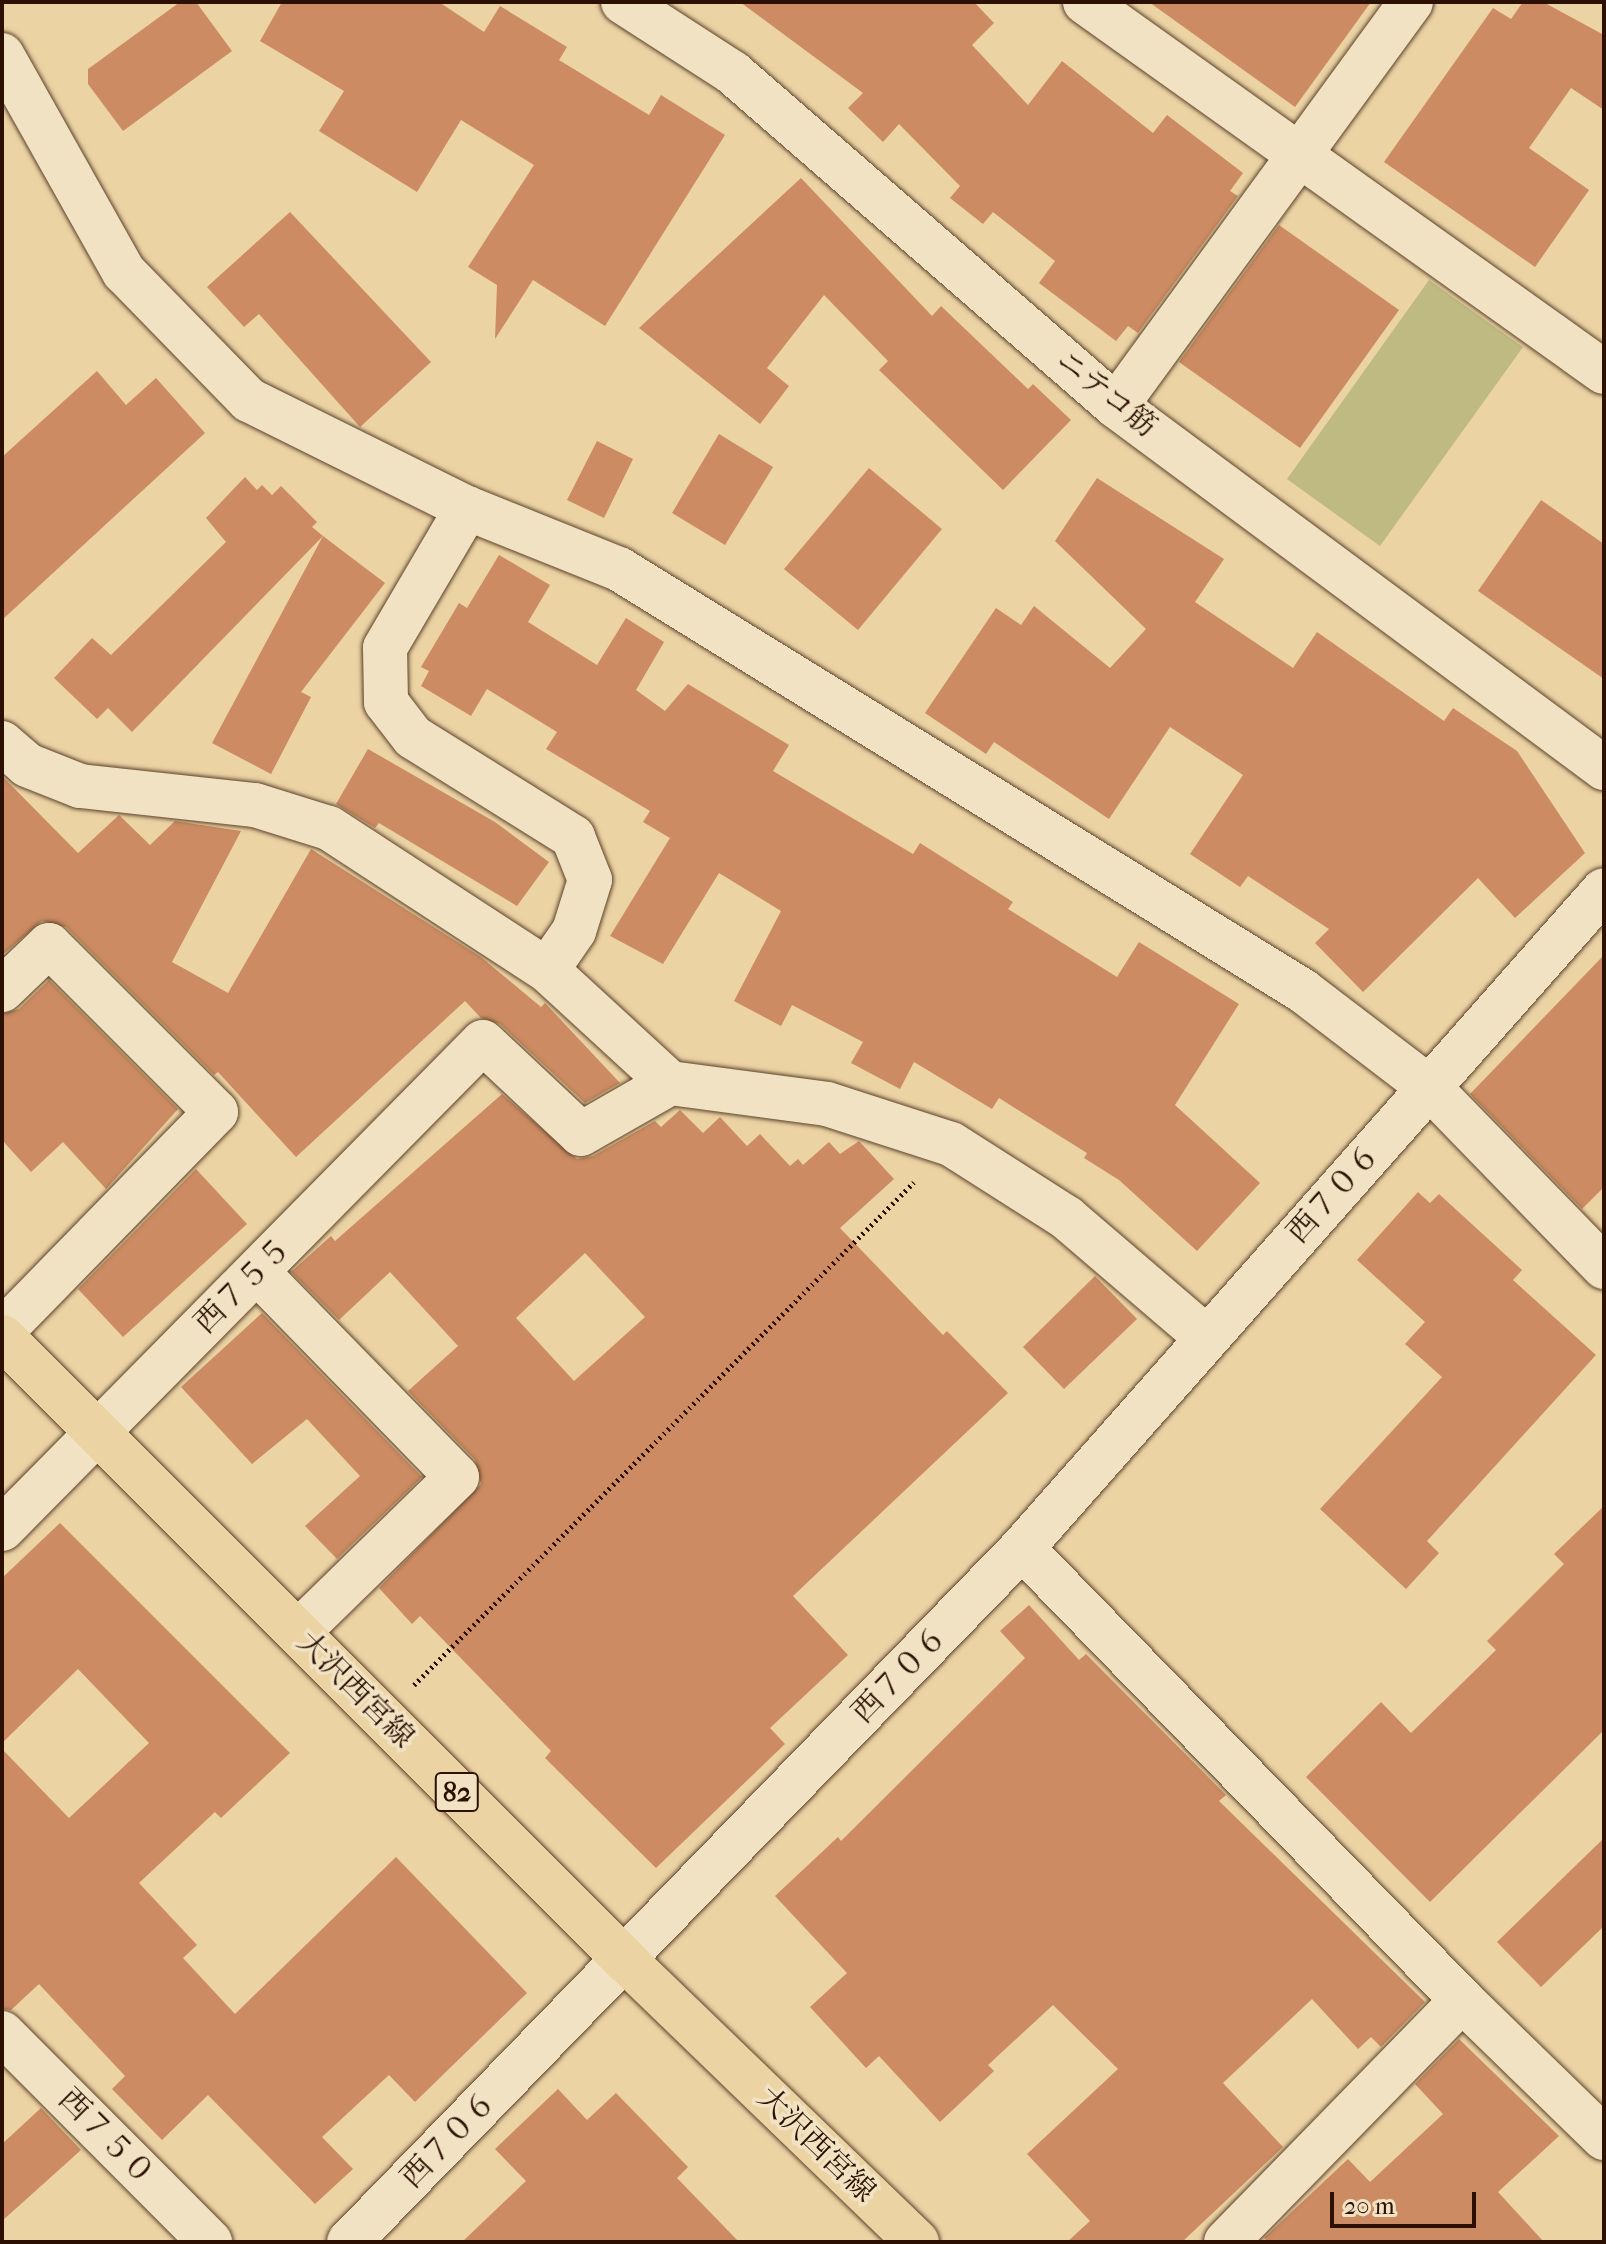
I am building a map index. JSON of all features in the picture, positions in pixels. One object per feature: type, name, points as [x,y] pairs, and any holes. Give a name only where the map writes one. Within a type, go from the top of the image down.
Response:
[{"type":"main road","name":"大沢西宮線","points":[[2,1337],[625,1960],[917,2242]]},
{"type":"street","name":"ニテコ筋","points":[[623,2],[733,73],[1116,406],[1604,768]]},
{"type":"street","points":[[1085,2],[1604,372]]},
{"type":"street","points":[[1116,406],[1302,157],[1411,2]]},
{"type":"street","points":[[2,55],[124,272],[249,400],[467,508],[619,569],[1303,991],[1430,1088],[1604,1267]]},
{"type":"street","points":[[467,508],[385,648],[386,702],[413,737],[573,837],[590,880],[574,931],[547,970]]},
{"type":"street","points":[[2,743],[27,765],[80,786],[255,805],[329,828],[547,970],[670,1083],[827,1104],[951,1144],[1067,1218],[1206,1337]]},
{"type":"street","name":"西７０６","points":[[349,2242],[1022,1548],[1604,890]]},
{"type":"street","points":[[2,990],[49,945],[216,1112],[2,1331]]},
{"type":"street","name":"西７５５","points":[[2,1529],[483,1042],[581,1134],[670,1083]]},
{"type":"street","points":[[257,1272],[457,1477],[297,1633]]},
{"type":"street","points":[[1022,1548],[1462,2000],[1604,2138]]},
{"type":"street","points":[[1226,2242],[1462,2000]]},
{"type":"street","name":"西７５０","points":[[2,2033],[210,2242]]},
{"type":"path","points":[[382,1717],[951,1144]]},
{"type":"shaded area","points":[[1429,280],[1523,347],[1380,546],[1287,479]]},
{"type":"building","points":[[180,2],[196,2],[232,51],[123,131],[88,84],[88,69]]},
{"type":"building","points":[[282,2],[439,2],[484,32],[500,6],[567,47],[559,60],[649,115],[661,95],[725,135],[605,326],[533,280],[495,339],[497,285],[468,267],[534,165],[461,120],[417,192],[319,131],[344,91],[260,41]]},
{"type":"building","points":[[740,2],[974,2],[994,23],[972,45],[1028,105],[1062,61],[1153,133],[1167,115],[1243,173],[1230,191],[1238,196],[1138,333],[1128,326],[1116,341],[1039,283],[1055,261],[993,212],[983,224],[950,198],[960,186],[899,124],[883,142],[848,108],[863,93]]},
{"type":"building","points":[[1149,2],[1371,2],[1295,107]]},
{"type":"building","points":[[1523,2],[1543,2],[1604,35],[1604,110],[1571,88],[1529,148],[1589,190],[1535,267],[1384,162],[1493,8],[1511,19]]},
{"type":"building","points":[[801,178],[932,316],[941,306],[1028,389],[1033,384],[1071,420],[1003,490],[879,370],[888,361],[824,295],[767,368],[789,386],[760,424],[639,328]]},
{"type":"building","points":[[290,212],[431,362],[360,427],[259,314],[244,327],[207,287]]},
{"type":"building","points":[[1279,225],[1399,310],[1300,448],[1179,362]]},
{"type":"building","points":[[97,371],[126,405],[156,378],[205,433],[2,620],[2,457]]},
{"type":"building","points":[[719,434],[773,467],[725,545],[672,513]]},
{"type":"building","points":[[597,441],[633,459],[604,518],[567,500]]},
{"type":"building","points":[[869,468],[942,529],[858,630],[784,569]]},
{"type":"building","points":[[245,477],[257,490],[262,485],[272,495],[281,486],[317,522],[312,527],[323,536],[132,732],[108,708],[97,719],[54,678],[92,638],[111,655],[226,542],[206,518]]},
{"type":"building","points":[[1097,478],[1224,559],[1195,602],[1293,668],[1317,632],[1444,721],[1453,708],[1517,751],[1585,853],[1515,918],[1478,878],[1363,992],[1315,943],[1329,929],[1248,876],[1240,887],[1190,854],[1243,775],[1170,727],[1109,819],[994,742],[986,754],[925,713],[996,608],[1021,625],[1034,606],[1110,668],[1146,629],[1055,541]]},
{"type":"building","points":[[1541,500],[1604,544],[1604,679],[1478,591]]},
{"type":"building","points":[[323,536],[385,583],[301,692],[311,697],[271,774],[212,743]]},
{"type":"building","points":[[499,555],[550,585],[528,622],[597,665],[626,618],[664,642],[636,690],[665,711],[688,684],[789,745],[773,771],[913,854],[920,843],[1013,902],[1008,909],[1117,977],[1139,942],[1239,1004],[1175,1105],[1260,1183],[1197,1251],[1119,1180],[1084,1158],[1087,1153],[999,1098],[992,1109],[914,1062],[900,1089],[851,1063],[863,1042],[792,1005],[781,1026],[734,1001],[781,911],[719,873],[663,964],[610,936],[670,838],[643,822],[650,811],[546,749],[557,732],[487,689],[471,716],[421,686],[429,671],[421,667],[459,603],[467,608]]},
{"type":"building","points":[[368,749],[495,822],[549,862],[517,906],[379,823],[375,828],[336,804]]},
{"type":"building","points":[[2,776],[78,853],[119,815],[150,845],[175,821],[241,831],[172,962],[228,993],[311,849],[481,957],[541,1007],[545,1003],[620,1083],[585,1103],[500,1024],[481,1018],[465,1001],[296,1157],[218,1072],[214,1075],[66,927],[42,921],[2,955]]},
{"type":"building","points":[[1604,955],[1604,1187],[1582,1209],[1470,1094]]},
{"type":"building","points":[[49,980],[178,1109],[106,1189],[63,1142],[31,1172],[2,1140],[2,1014],[19,1009]]},
{"type":"building","points":[[502,1094],[577,1159],[593,1156],[655,1121],[661,1127],[680,1110],[703,1133],[720,1117],[747,1146],[760,1134],[790,1166],[798,1159],[803,1165],[829,1142],[840,1154],[859,1141],[894,1179],[840,1228],[943,1335],[947,1331],[1008,1393],[793,1596],[848,1655],[770,1728],[785,1744],[656,1868],[545,1758],[551,1751],[420,1616],[412,1624],[379,1588],[481,1484],[475,1460],[408,1391],[458,1346],[390,1272],[339,1320],[291,1272],[331,1236],[335,1241]],"holes":[[[585,1253],[645,1317],[574,1381],[516,1318]]]},
{"type":"building","points":[[196,1169],[247,1224],[123,1337],[78,1289]]},
{"type":"building","points":[[1418,1192],[1430,1203],[1439,1194],[1522,1270],[1513,1280],[1596,1355],[1427,1541],[1439,1553],[1406,1589],[1320,1509],[1442,1377],[1405,1344],[1425,1322],[1357,1260]]},
{"type":"building","points":[[1095,1276],[1137,1319],[1064,1389],[1023,1347]]},
{"type":"building","points":[[262,1313],[422,1477],[337,1559],[305,1526],[360,1476],[307,1419],[252,1464],[181,1387]]},
{"type":"building","points":[[1604,1506],[1604,1730],[1430,1902],[1306,1777],[1381,1702],[1411,1733],[1496,1650],[1487,1641],[1564,1564],[1554,1554]]},
{"type":"building","points":[[60,1523],[290,1753],[221,1818],[215,1812],[139,1883],[197,1945],[183,1958],[235,2014],[396,1857],[527,1993],[415,2102],[389,2075],[322,2137],[353,2169],[315,2204],[208,2095],[162,2140],[112,2089],[125,2076],[39,1984],[11,2010],[2,2009],[2,1749],[69,1818],[149,1743],[78,1669],[2,1743],[2,1578]]},
{"type":"building","points":[[1029,1605],[1079,1660],[1086,1654],[1226,1795],[1219,1801],[1425,2002],[1381,2047],[1371,2037],[1358,2049],[1312,1999],[1223,2083],[1283,2147],[1182,2242],[1067,2242],[1090,2221],[1027,2154],[1118,2069],[1053,2005],[988,2065],[994,2071],[940,2122],[879,2056],[866,2068],[810,2007],[847,1973],[775,1896],[838,1837],[841,1841],[1025,1658],[1000,1631]]},
{"type":"building","points":[[1604,1838],[1604,1926],[1541,1987],[1497,1942]]},
{"type":"building","points":[[1459,2039],[1559,2136],[1498,2192],[1544,2242],[1268,2242],[1264,2238],[1348,2159],[1370,2182],[1443,2114],[1415,2084]]},
{"type":"building","points":[[558,2089],[587,2120],[616,2093],[688,2167],[677,2178],[739,2242],[462,2242],[526,2181],[495,2149]]},
{"type":"building","points":[[41,2108],[81,2150],[2,2221],[2,2144]]}]
